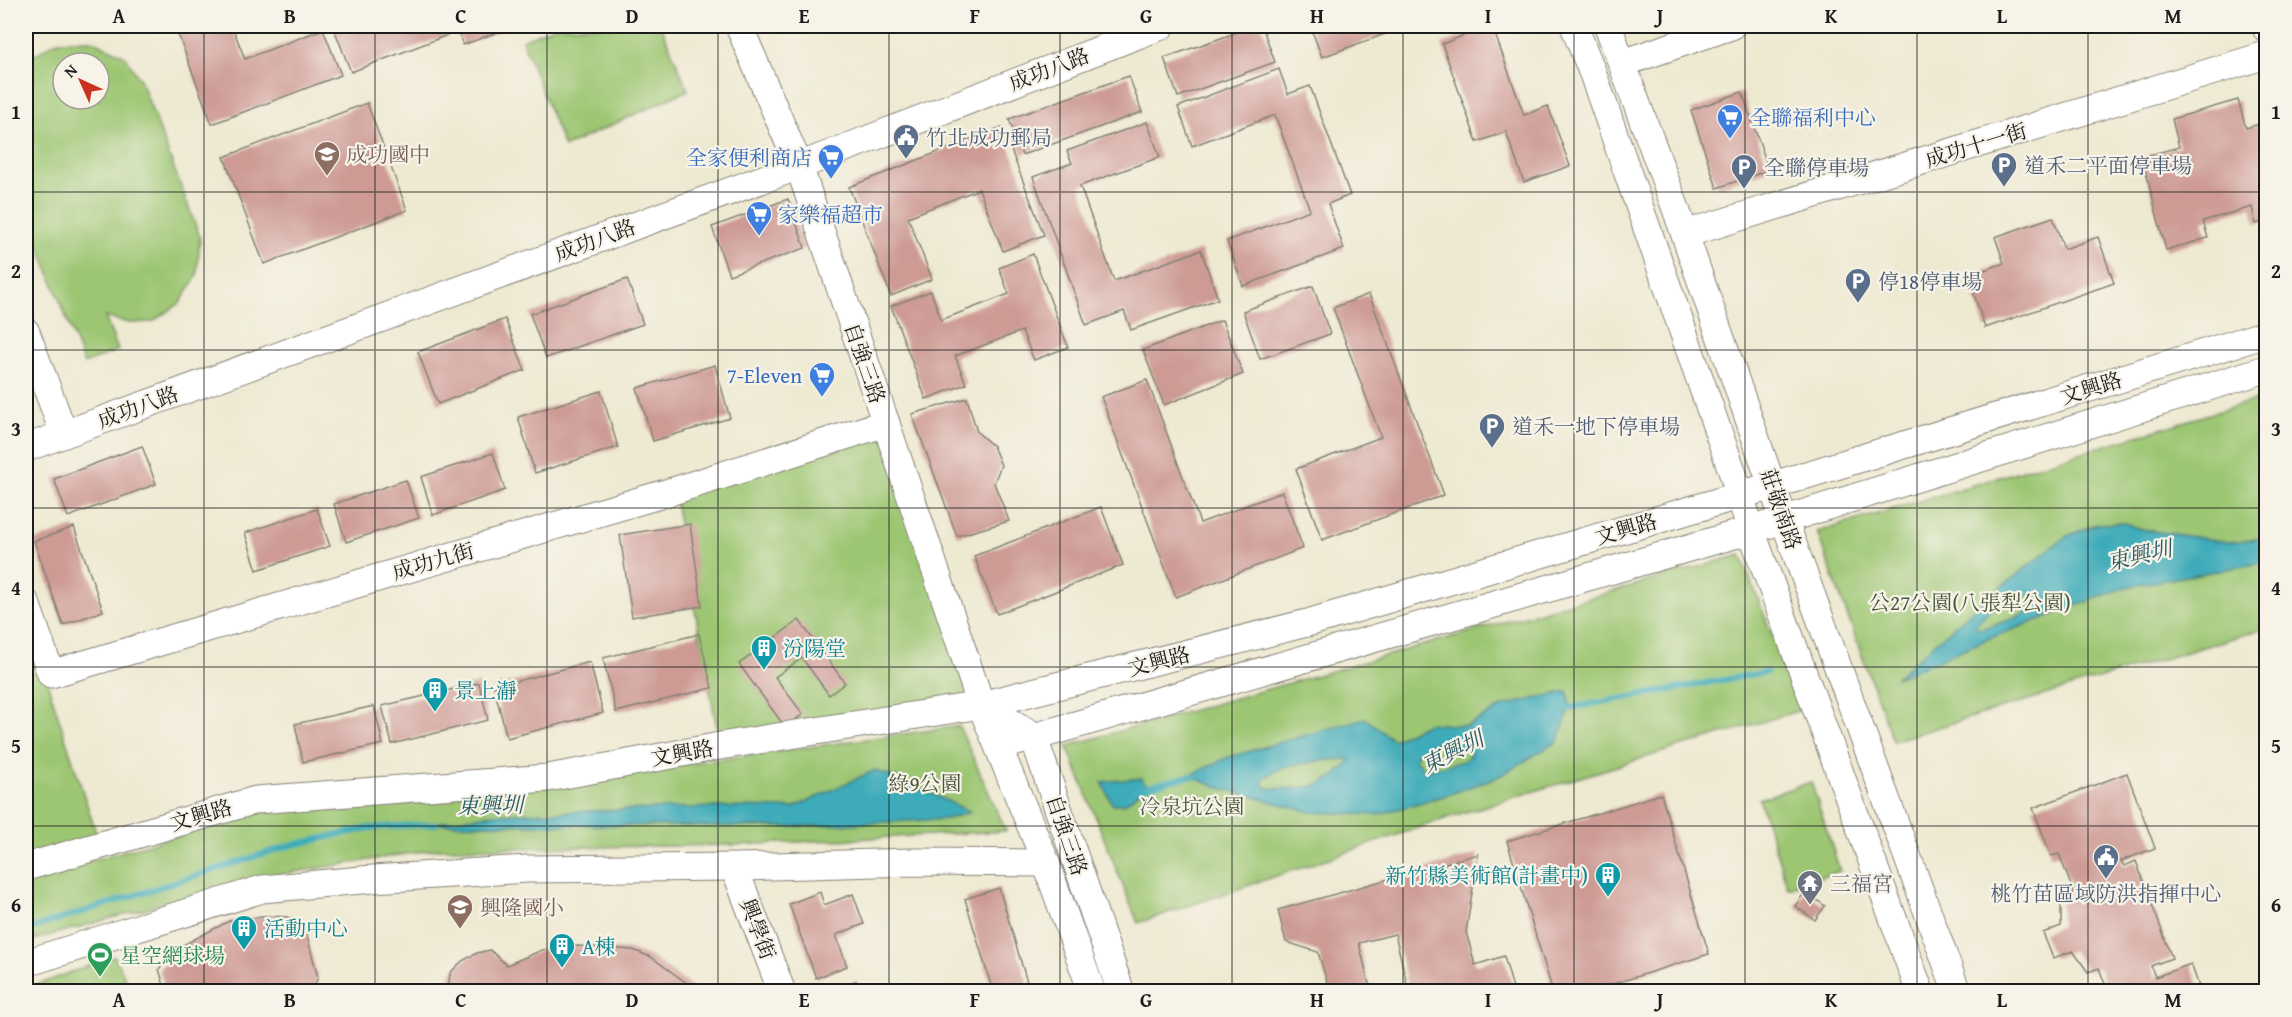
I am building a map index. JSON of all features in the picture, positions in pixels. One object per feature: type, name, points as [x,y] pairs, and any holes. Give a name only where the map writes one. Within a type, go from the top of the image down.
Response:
[{"type":"street","name":"自強三路","points":[[739,26],[798,166],[981,705],[1046,863],[1092,992]]},
{"type":"street","name":"成功八路","points":[[26,448],[798,166],[1161,26]]},
{"type":"street","name":"莊敬南路","points":[[1574,26],[1596,82],[1741,495],[1751,530],[1920,992]]},
{"type":"street","name":"莊敬南路","points":[[1608,26],[1685,234],[1784,520],[1957,992]]},
{"type":"street","points":[[1623,63],[1731,26]]},
{"type":"street","name":"成功十一街","points":[[1685,234],[2266,55]]},
{"type":"street","points":[[26,332],[64,434]]},
{"type":"street","name":"文興路","points":[[26,867],[256,800],[548,778],[720,746],[981,705],[1311,622],[1773,486],[2266,334]]},
{"type":"street","name":"文興路","points":[[999,747],[1034,735],[1751,530],[2266,369]]},
{"type":"street","name":"成功九街","points":[[26,603],[51,674],[673,490],[886,423]]},
{"type":"street","points":[[981,705],[1034,735]]},
{"type":"street","name":"自強三路","points":[[1034,735],[1121,992]]},
{"type":"street","points":[[26,963],[261,889],[373,879],[527,870],[913,862],[1046,863]]},
{"type":"street","name":"興學街","points":[[741,867],[738,877],[782,992]]},
{"type":"green space","points":[[556,26],[661,26],[688,90],[564,147],[522,40]]},
{"type":"green space","points":[[91,40],[124,55],[141,81],[200,237],[197,276],[180,303],[152,322],[129,323],[105,317],[118,350],[84,364],[26,212],[26,65],[28,59],[57,41]]},
{"type":"green space","name":"公27公園(八張犁公園)","points":[[2266,397],[2266,628],[1893,741],[1817,532]]},
{"type":"green space","points":[[886,423],[981,705],[720,746],[673,491]]},
{"type":"green space","name":"冷泉坑公園","points":[[1741,555],[1801,710],[1453,816],[1138,923],[1067,746]]},
{"type":"green space","points":[[26,617],[100,845],[26,867]]},
{"type":"green space","name":"綠9公園","points":[[959,726],[1006,831],[741,845],[437,849],[252,879],[26,942],[26,879],[257,813],[515,788]]},
{"type":"green space","points":[[1811,782],[1840,871],[1788,888],[1759,799]]},
{"type":"green space","points":[[115,956],[131,991],[26,991],[26,989]]},
{"type":"water","points":[[2123,523],[2146,530],[2229,542],[2266,538],[2266,562],[2126,587],[1988,639],[1895,678],[1976,607],[2065,537],[2097,524]],"holes":[[[2038,594],[2043,598],[2022,615],[1978,629],[1975,627],[1988,612],[2002,602],[2019,596]]]},
{"type":"water","points":[[1568,691],[1570,708],[1558,741],[1502,775],[1451,794],[1377,815],[1310,812],[1220,788],[1189,776],[1226,758],[1365,718],[1393,740],[1428,723],[1467,726],[1503,706]],"holes":[[[1436,743],[1468,748],[1471,754],[1464,761],[1425,770],[1415,759],[1420,751]],[[1351,759],[1333,776],[1313,786],[1291,789],[1267,788],[1262,783],[1268,776],[1289,766],[1316,761]]]},
{"type":"water","points":[[875,770],[971,812],[947,819],[787,827],[429,824],[493,814],[715,807],[793,808]]},
{"type":"water","points":[[1141,778],[1148,786],[1124,804],[1112,804],[1102,782]]},
{"type":"building","points":[[175,26],[232,26],[245,59],[323,29],[341,75],[212,124]]},
{"type":"building","points":[[333,26],[514,26],[463,45],[458,31],[351,72]]},
{"type":"building","points":[[1255,26],[1262,26],[1275,62],[1178,97],[1164,58]]},
{"type":"building","points":[[1310,26],[1407,26],[1322,57]]},
{"type":"building","points":[[1462,26],[1517,26],[1495,34],[1524,115],[1548,106],[1570,166],[1524,182],[1506,132],[1477,142],[1442,44],[1465,35]]},
{"type":"building","points":[[1279,69],[1288,94],[1310,86],[1350,195],[1328,204],[1344,249],[1243,286],[1227,241],[1310,210],[1275,115],[1192,146],[1178,107]]},
{"type":"building","points":[[1129,76],[1142,112],[1022,155],[1009,119]]},
{"type":"building","name":"全聯福利中心","points":[[1742,92],[1769,170],[1717,188],[1691,110]]},
{"type":"building","points":[[2238,100],[2246,128],[2266,122],[2266,221],[2256,224],[2252,207],[2203,221],[2208,238],[2166,250],[2142,157],[2179,147],[2172,119]]},
{"type":"building","points":[[367,103],[407,210],[264,264],[224,157]]},
{"type":"building","points":[[1147,122],[1160,157],[1080,186],[1114,281],[1201,250],[1218,299],[1131,330],[1124,311],[1086,325],[1033,177],[1072,163],[1067,151]]},
{"type":"building","points":[[1002,127],[1044,235],[1003,251],[979,189],[908,217],[932,279],[891,296],[849,187]]},
{"type":"building","name":"家樂福超市","points":[[788,199],[805,248],[729,275],[712,227]]},
{"type":"building","points":[[2053,217],[2064,249],[2098,237],[2114,283],[1985,328],[1968,276],[2004,263],[1995,237]]},
{"type":"building","points":[[1033,254],[1068,347],[1034,360],[1022,331],[955,356],[966,384],[926,399],[891,306],[931,291],[941,320],[1009,294],[999,268]]},
{"type":"building","points":[[627,279],[643,324],[546,358],[530,314]]},
{"type":"building","points":[[1313,286],[1330,334],[1260,359],[1243,311]]},
{"type":"building","points":[[1369,294],[1444,495],[1322,540],[1296,469],[1381,437],[1333,308]]},
{"type":"building","points":[[505,319],[525,370],[438,404],[418,352]]},
{"type":"building","points":[[1222,320],[1243,374],[1164,405],[1143,350]]},
{"type":"building","points":[[715,365],[730,418],[653,441],[637,388]]},
{"type":"building","points":[[1147,380],[1200,523],[1282,492],[1303,548],[1176,597],[1101,397]]},
{"type":"building","points":[[601,391],[618,447],[535,473],[518,417]]},
{"type":"building","points":[[967,398],[977,432],[993,446],[1001,465],[994,483],[1009,521],[957,536],[912,414]]},
{"type":"building","points":[[142,446],[156,484],[68,517],[54,479]]},
{"type":"building","points":[[493,453],[505,490],[433,515],[421,477]]},
{"type":"building","points":[[406,480],[419,518],[346,542],[334,504]]},
{"type":"building","points":[[1101,507],[1123,565],[997,614],[974,556]]},
{"type":"building","points":[[317,509],[330,546],[257,570],[245,533]]},
{"type":"building","points":[[690,524],[702,606],[632,617],[620,535]]},
{"type":"building","points":[[74,527],[103,611],[63,625],[34,541]]},
{"type":"building","name":"汾陽堂","points":[[799,620],[845,683],[829,695],[802,658],[775,677],[803,714],[785,727],[739,664]]},
{"type":"building","points":[[699,634],[712,688],[616,712],[603,658]]},
{"type":"building","points":[[590,662],[603,713],[507,738],[494,687]]},
{"type":"building","name":"景上瀞","points":[[479,683],[488,720],[392,744],[382,706]]},
{"type":"building","points":[[374,706],[383,744],[303,762],[295,724]]},
{"type":"building","name":"桃竹苗區域防洪指揮中心","points":[[2127,773],[2155,848],[2121,861],[2124,866],[2136,861],[2172,958],[2151,966],[2155,977],[2191,964],[2201,992],[2108,992],[2099,968],[2088,972],[2073,951],[2053,958],[2043,933],[2061,926],[2061,898],[2074,893],[2059,854],[2051,856],[2033,808]]},
{"type":"building","name":"新竹縣美術館(計畫中)","points":[[1661,794],[1709,954],[1587,992],[1553,992],[1507,841]]},
{"type":"building","points":[[1478,854],[1466,932],[1475,965],[1504,956],[1514,992],[1409,992],[1395,934],[1359,943],[1371,992],[1330,992],[1318,952],[1286,942],[1278,910]]},
{"type":"building","points":[[999,888],[1030,992],[993,992],[965,899]]},
{"type":"building","points":[[820,892],[824,905],[853,894],[864,924],[836,935],[847,966],[816,978],[789,904]]},
{"type":"building","name":"三福宮","points":[[1805,892],[1825,906],[1815,920],[1795,906]]},
{"type":"building","name":"活動中心","points":[[271,916],[287,917],[304,923],[318,978],[311,992],[166,992],[159,969],[185,944],[229,921]]},
{"type":"building","name":"A棟","points":[[578,946],[633,950],[651,957],[699,992],[448,992],[450,973],[462,961],[477,953],[490,950],[507,965],[542,950]]},
{"type":"building","points":[[856,981],[860,992],[830,992],[830,991]]},
{"type":"waterway","name":"東興圳","points":[[1565,711],[1570,708],[1767,672]]},
{"type":"waterway","name":"東興圳","points":[[1142,788],[1189,776],[1197,777]]},
{"type":"waterway","name":"東興圳","points":[[26,930],[288,846],[369,828],[436,824]]},
{"type":"place","name":"全聯福利中心","points":[[1730,140]]},
{"type":"place","name":"竹北成功郵局","points":[[906,160]]},
{"type":"place","name":"成功國中","points":[[327,177]]},
{"type":"place","name":"全家便利商店","points":[[831,180]]},
{"type":"place","name":"道禾二平面停車場","points":[[2004,188]]},
{"type":"place","name":"全聯停車場","points":[[1744,190]]},
{"type":"place","name":"家樂福超市","points":[[759,237]]},
{"type":"place","name":"停18停車場","points":[[1858,304]]},
{"type":"place","name":"7-Eleven","points":[[822,398]]},
{"type":"place","name":"道禾一地下停車場","points":[[1492,449]]},
{"type":"place","name":"汾陽堂","points":[[764,671]]},
{"type":"place","name":"景上瀞","points":[[435,713]]},
{"type":"place","name":"桃竹苗區域防洪指揮中心","points":[[2106,880]]},
{"type":"place","name":"新竹縣美術館(計畫中)","points":[[1608,898]]},
{"type":"place","name":"三福宮","points":[[1810,906]]},
{"type":"place","name":"興隆國小","points":[[460,930]]},
{"type":"place","name":"活動中心","points":[[244,951]]},
{"type":"place","name":"A棟","points":[[562,969]]},
{"type":"place","name":"星空網球場","points":[[100,978]]}]
